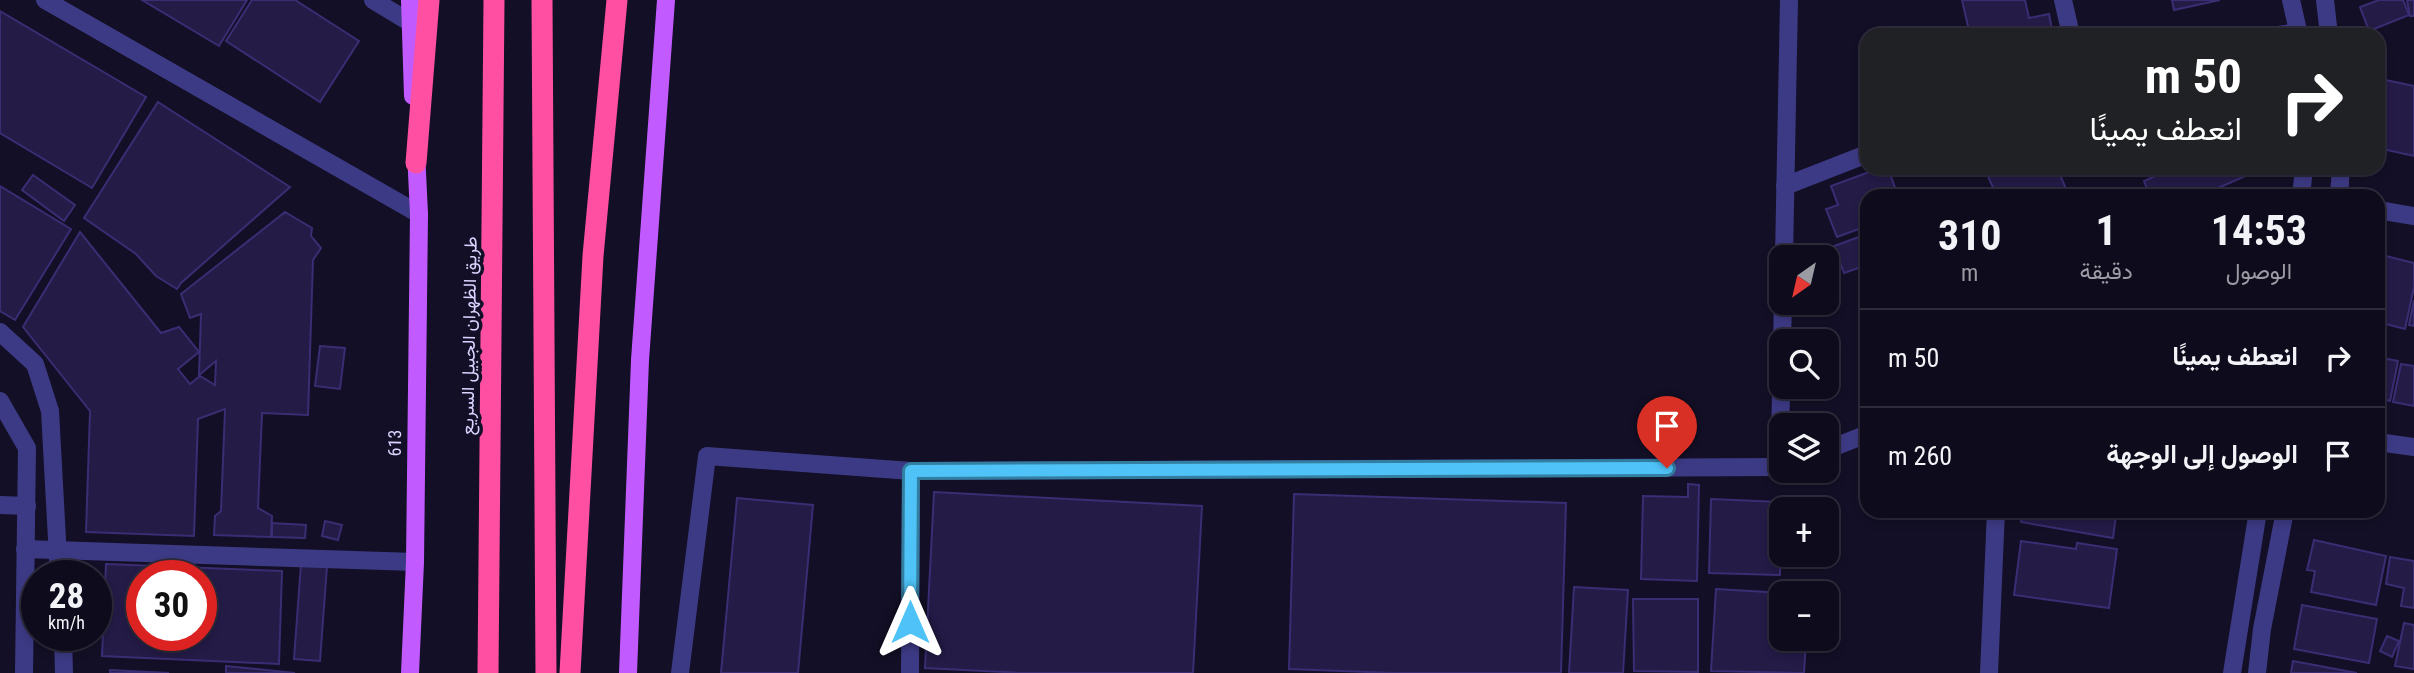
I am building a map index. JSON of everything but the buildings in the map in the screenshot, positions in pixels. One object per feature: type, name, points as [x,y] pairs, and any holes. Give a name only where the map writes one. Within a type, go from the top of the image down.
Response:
[{"type":"highway","points":[[416,163],[429,0]]},
{"type":"highway","name":"طريق الظهران الجبيل السريع","points":[[488,673],[494,0]]},
{"type":"highway","points":[[542,0],[546,673]]},
{"type":"highway","points":[[570,673],[593,256],[617,0]]},
{"type":"main road","name":"613","points":[[410,0],[419,214],[411,673]]},
{"type":"main road","points":[[628,673],[640,360],[666,0]]},
{"type":"street","points":[[45,0],[419,214]]},
{"type":"street","points":[[373,0],[411,23]]},
{"type":"street","points":[[1784,245],[1790,0]]},
{"type":"street","points":[[2063,0],[2069,28]]},
{"type":"street","points":[[2291,0],[2297,28]]},
{"type":"street","points":[[2325,0],[2328,28]]},
{"type":"street","points":[[1785,186],[1860,157]]},
{"type":"street","points":[[2385,211],[2414,216]]},
{"type":"street","points":[[0,332],[35,364],[50,411],[58,560]]},
{"type":"street","points":[[0,401],[27,448],[24,673]]},
{"type":"street","points":[[1839,446],[1860,438]]},
{"type":"street","points":[[2385,443],[2414,447]]},
{"type":"street","points":[[680,673],[707,456],[911,471],[1769,467]]},
{"type":"street","points":[[910,673],[911,471]]},
{"type":"street","points":[[0,505],[27,506]]},
{"type":"street","points":[[1989,673],[1996,518]]},
{"type":"street","points":[[2232,673],[2257,518]]},
{"type":"street","points":[[2257,673],[2262,629],[2284,518]]},
{"type":"street","points":[[25,549],[415,562]]},
{"type":"street","points":[[63,651],[64,673]]},
{"type":"route","points":[[910,622],[911,471],[1667,468]]}]
